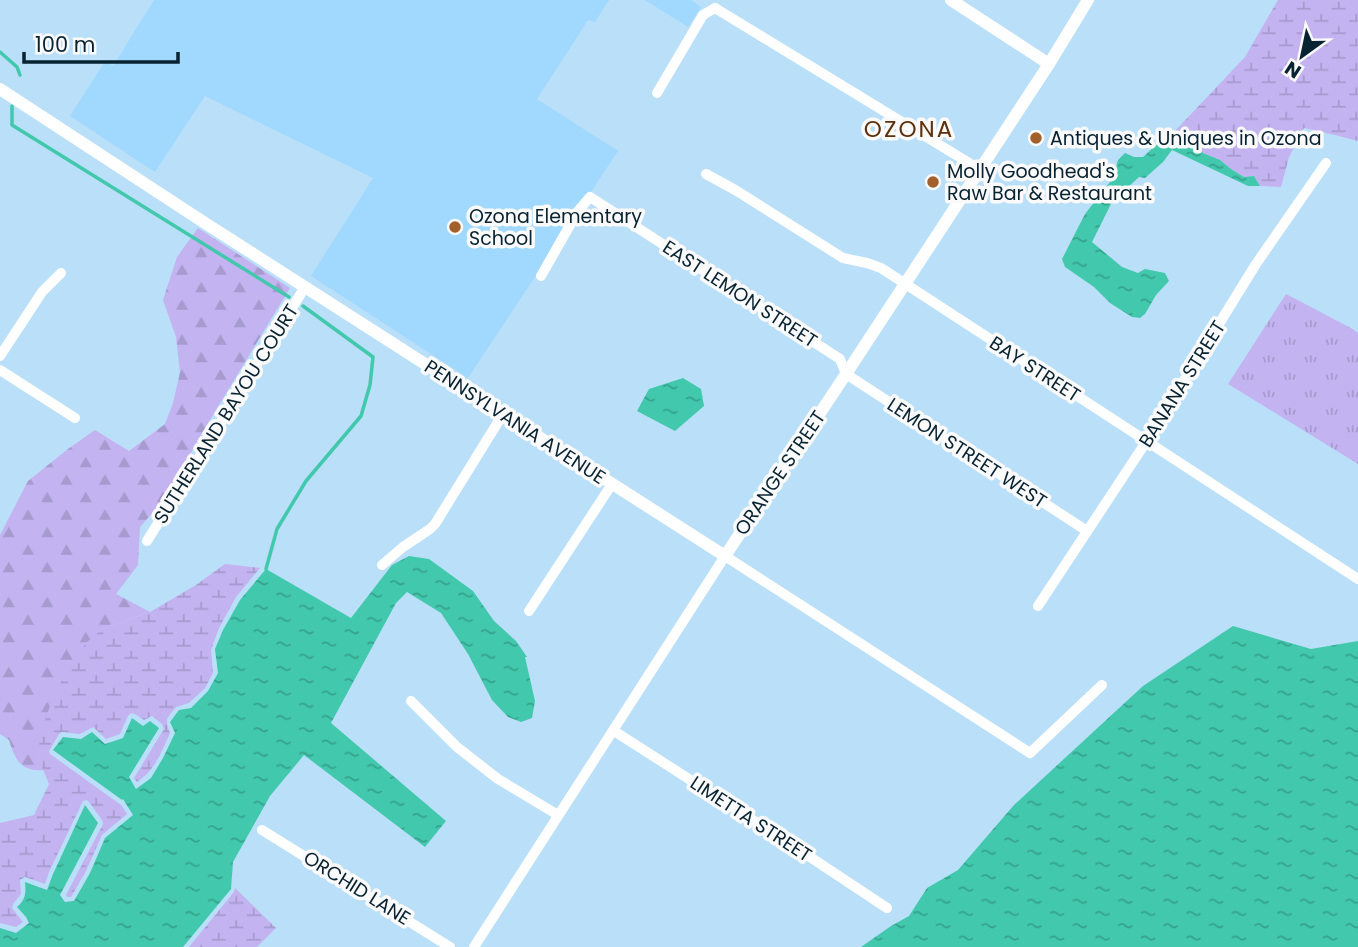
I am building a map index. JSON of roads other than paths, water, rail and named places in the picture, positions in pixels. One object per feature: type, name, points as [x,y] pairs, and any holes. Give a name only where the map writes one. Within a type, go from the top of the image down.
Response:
[{"type":"street","points":[[951,0],[1049,64]]},
{"type":"street","name":"ORANGE STREET","points":[[474,947],[724,556],[1049,64],[1088,0]]},
{"type":"street","points":[[657,93],[703,15],[716,4],[979,169]]},
{"type":"street","name":"PENNSYLVANIA AVENUE","points":[[0,89],[1030,753],[1102,685]]},
{"type":"street","name":"BANANA STREET","points":[[1038,606],[1146,442],[1256,264],[1326,163]]},
{"type":"street","name":"BAY STREET","points":[[706,174],[842,258],[881,268],[1358,579]]},
{"type":"street","name":"EAST LEMON STREET","points":[[541,276],[590,197],[840,359],[846,374]]},
{"type":"street","points":[[0,356],[41,292],[61,273]]},
{"type":"street","name":"SUTHERLAND BAYOU COURT","points":[[148,541],[305,287]]},
{"type":"street","points":[[0,370],[75,418]]},
{"type":"street","name":"LEMON STREET WEST","points":[[846,374],[1087,531]]},
{"type":"street","points":[[382,565],[435,524],[503,414]]},
{"type":"street","points":[[529,611],[612,484]]},
{"type":"street","points":[[411,701],[457,747],[498,779],[558,815]]},
{"type":"street","name":"LIMETTA STREET","points":[[614,731],[887,908]]},
{"type":"street","name":"ORCHID LANE","points":[[262,830],[450,947]]},
{"type":"water","points":[[1174,132],[1244,177],[1254,176],[1260,186],[1248,186],[1172,150],[1145,178],[1139,177],[1112,202],[1092,242],[1122,267],[1138,273],[1145,269],[1165,273],[1169,281],[1156,295],[1145,314],[1140,318],[1132,317],[1065,267],[1062,259],[1085,214],[1113,178],[1118,160],[1125,153],[1143,157]]},
{"type":"water","points":[[683,378],[701,389],[704,406],[675,431],[637,411],[649,389]]},
{"type":"water","points":[[409,556],[429,559],[473,591],[494,621],[516,641],[527,657],[535,701],[532,718],[521,722],[508,717],[492,700],[468,654],[441,613],[407,592],[396,603],[331,723],[446,821],[425,847],[304,755],[270,796],[233,862],[231,889],[183,947],[0,947],[0,928],[16,933],[29,923],[17,907],[25,896],[25,882],[47,890],[85,805],[98,823],[60,895],[65,902],[74,901],[105,838],[133,815],[123,799],[53,750],[63,737],[81,739],[92,732],[105,744],[123,738],[132,718],[143,726],[150,721],[159,728],[129,777],[136,789],[151,778],[163,758],[175,733],[170,722],[179,710],[191,708],[208,691],[218,673],[215,649],[223,630],[240,600],[266,569],[351,618],[392,565]]},
{"type":"water","points":[[1233,626],[1311,649],[1358,641],[1358,947],[861,947],[909,916],[927,888],[958,870],[1014,805],[1143,686]]},
{"type":"waterway","points":[[0,52],[17,67],[20,75]]},
{"type":"waterway","points":[[12,106],[12,125],[289,297]]},
{"type":"waterway","points":[[266,569],[277,529],[306,481],[361,416],[370,385],[373,357],[303,306]]},
{"type":"place","name":"Antiques & Uniques in Ozona","points":[[1036,138]]},
{"type":"place","name":"Molly Goodhead's Raw Bar & Restaurant","points":[[933,182]]},
{"type":"place","name":"Ozona Elementary School","points":[[455,227]]},
{"type":"district","name":"OZONA","points":[[909,129]]}]
